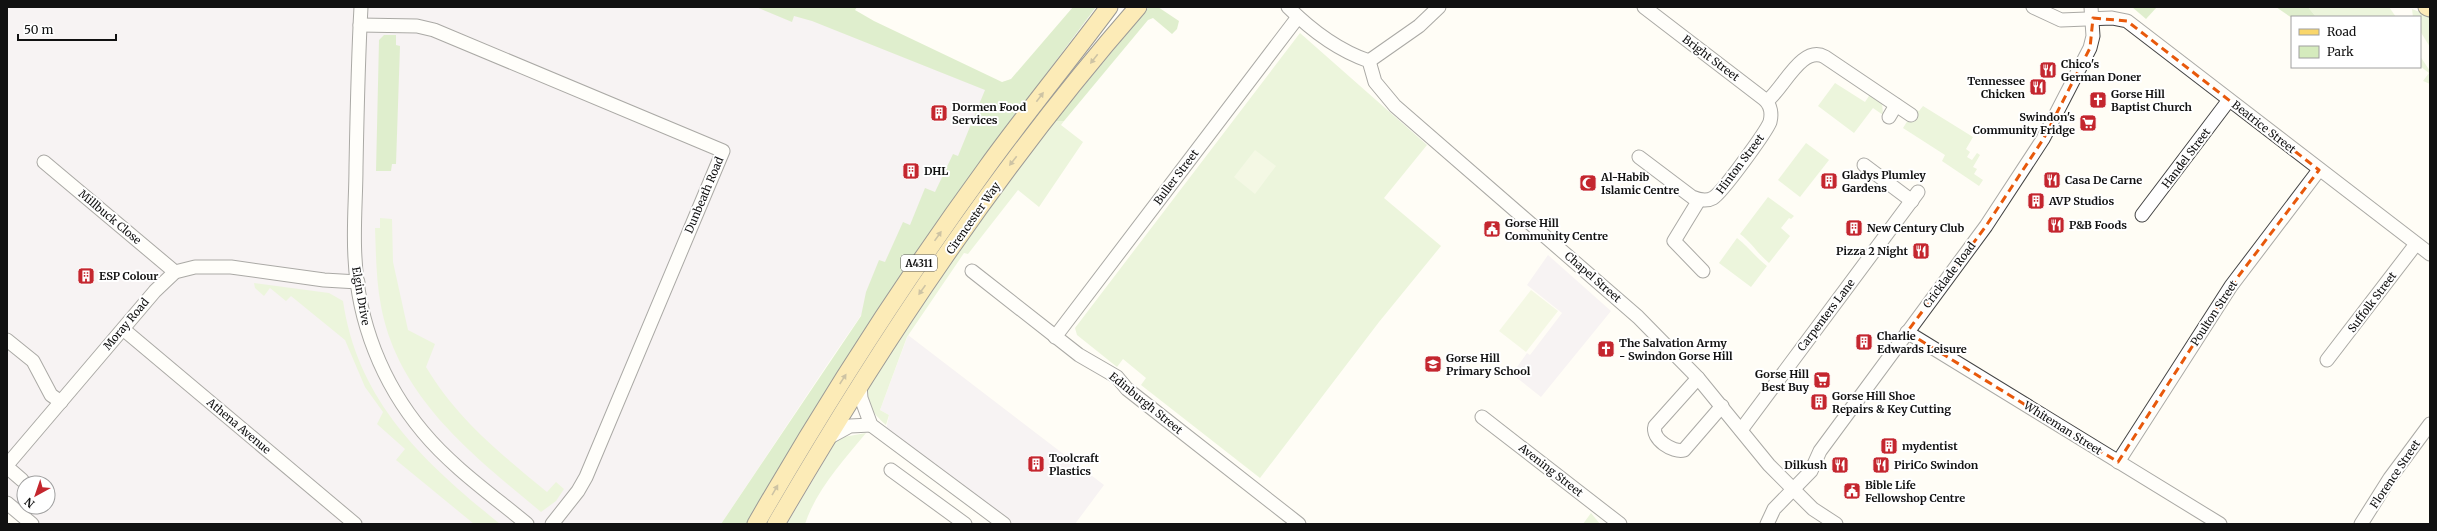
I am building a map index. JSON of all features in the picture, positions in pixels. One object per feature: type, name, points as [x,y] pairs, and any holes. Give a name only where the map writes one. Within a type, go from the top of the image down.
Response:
[{"type":"main road","name":"Cirencester Way","points":[[756,524],[821,413],[880,321],[987,167],[1109,7]]},
{"type":"main road","name":"Cirencester Way","points":[[776,524],[826,440],[916,298],[1010,166],[1101,50],[1138,7]]},
{"type":"street","name":"Elgin Drive","points":[[361,7],[355,258],[359,295],[373,348],[388,380],[410,415],[441,451],[527,524]]},
{"type":"street","points":[[1288,7],[1298,17],[1342,51],[1369,61],[1419,26],[1439,7]]},
{"type":"street","name":"Bright Street","points":[[1644,7],[1767,102]]},
{"type":"street","name":"Beatrice Street","points":[[2033,7],[2061,20],[2092,13],[2127,21],[2430,254]]},
{"type":"street","name":"Cricklade Road","points":[[1766,524],[1774,510],[1811,471],[1822,449],[1986,226],[2044,138],[2090,48],[2093,36],[2092,13]]},
{"type":"street","name":"Buller Street","points":[[1055,336],[1298,17]]},
{"type":"street","name":"Dunbeath Road","points":[[360,25],[417,26],[434,30],[723,151],[586,477],[578,491],[552,524]]},
{"type":"street","points":[[1767,102],[1805,57],[1816,54],[1824,56],[1911,115]]},
{"type":"street","name":"Chapel Street","points":[[1369,61],[1375,82],[1395,106],[1638,317],[1698,378],[1768,465],[1820,514],[1836,524]]},
{"type":"street","name":"Handel Street","points":[[2142,215],[2229,100]]},
{"type":"street","name":"Hinton Street","points":[[1699,200],[1709,200],[1720,192],[1766,130],[1771,114],[1767,102]]},
{"type":"street","points":[[1889,117],[1896,105]]},
{"type":"street","points":[[1640,157],[1685,192],[1699,200],[1674,241],[1703,271]]},
{"type":"street","name":"Millbuck Close","points":[[44,162],[175,272]]},
{"type":"street","name":"Carpenters Lane","points":[[1741,430],[1913,203],[1864,165]]},
{"type":"street","name":"Poulton Street","points":[[2118,462],[2231,286],[2319,170]]},
{"type":"street","name":"Suffolk Street","points":[[2327,360],[2416,244]]},
{"type":"street","name":"Moray Road","points":[[17,475],[7,466],[164,280],[175,272],[195,266],[230,267],[324,280],[358,282]]},
{"type":"street","name":"Edinburgh Street","points":[[972,271],[1079,355],[1117,377],[1127,389],[1282,508],[1299,524]]},
{"type":"street","name":"Athena Avenue","points":[[122,329],[355,524]]},
{"type":"street","name":"Whiteman Street","points":[[1907,332],[2220,524]]},
{"type":"street","points":[[7,340],[33,361],[51,395],[60,402]]},
{"type":"street","points":[[1698,378],[1655,426],[1654,431],[1657,437],[1672,449],[1684,450],[1722,406]]},
{"type":"street","points":[[860,386],[861,398],[871,425],[1004,524]]},
{"type":"street","name":"Avening Street","points":[[1482,417],[1620,524]]},
{"type":"street","name":"Florence Street","points":[[2361,524],[2390,478],[2430,424]]},
{"type":"street","points":[[826,440],[850,426],[871,425]]},
{"type":"street","points":[[891,470],[965,524]]},
{"type":"street","points":[[7,503],[32,524]]},
{"type":"highlighted area","points":[[2093,18],[2127,21],[2319,170],[2231,286],[2118,462],[1907,332],[1986,226],[2044,138],[2090,48]]},
{"type":"shaded area","points":[[7,7],[793,7],[965,77],[1008,101],[831,359],[721,524],[41,524],[30,515],[56,515],[56,475],[16,475],[16,503],[7,496]]},
{"type":"shaded area","points":[[1548,255],[1611,311],[1541,397],[1512,374],[1527,353],[1530,355],[1562,313],[1527,285]]},
{"type":"shaded area","points":[[908,335],[1104,485],[1075,524],[1012,524],[886,430],[889,415],[880,410]]},
{"type":"green space","points":[[756,7],[857,7],[855,10],[874,21],[1002,82],[1011,79],[1073,7],[1096,7],[1014,117],[777,472],[747,524],[721,524],[861,316],[866,292],[879,260],[885,262],[903,222],[910,225],[925,188],[935,192],[953,154],[958,156],[985,90],[812,21],[794,16],[792,22]]},
{"type":"green space","points":[[1149,7],[1158,7],[1179,21],[1177,29],[1172,34],[1153,18],[1148,20],[1064,121],[1055,121]]},
{"type":"green space","points":[[2132,7],[2157,7],[2146,19]]},
{"type":"green space","points":[[2276,7],[2308,7],[2315,16],[2291,16],[2291,17]]},
{"type":"green space","points":[[2308,7],[2389,7],[2395,16],[2315,16]]},
{"type":"green space","points":[[2412,9],[2430,16],[2430,47],[2421,33],[2421,16],[2413,16]]},
{"type":"green space","points":[[1300,33],[1427,145],[1384,198],[1441,246],[1379,322],[1260,478],[1141,385],[1146,378],[1123,359],[1117,367],[1077,335],[1075,328]]},
{"type":"green space","points":[[384,35],[396,35],[396,45],[400,46],[396,164],[392,164],[391,171],[376,171],[379,40]]},
{"type":"green space","points":[[2421,58],[2430,71],[2430,84],[2423,81],[2429,73],[2421,67]]},
{"type":"green space","points":[[1835,83],[1865,102],[1871,93],[1882,102],[1883,115],[1873,108],[1854,133],[1818,106]]},
{"type":"green space","points":[[1923,106],[1973,137],[1966,149],[1970,152],[1967,157],[1972,160],[1977,153],[1980,155],[1973,167],[1977,169],[1974,174],[1983,180],[1979,186],[1942,161],[1945,155],[1903,128],[1915,109],[1919,111]]},
{"type":"green space","points":[[1055,121],[1064,121],[1061,125],[1083,142],[1039,207],[1018,190],[968,254],[964,253],[907,337],[880,410],[889,415],[886,425],[878,418],[869,405],[867,400],[867,389],[968,238]]},
{"type":"green space","points":[[1806,143],[1829,160],[1800,197],[1778,180]]},
{"type":"green space","points":[[1255,150],[1276,166],[1255,194],[1234,177]]},
{"type":"green space","points":[[1768,197],[1794,216],[1791,219],[1789,218],[1781,228],[1790,236],[1769,263],[1740,234]]},
{"type":"green space","points":[[380,218],[392,219],[393,262],[408,330],[435,344],[426,367],[438,386],[466,420],[481,435],[547,492],[556,482],[564,489],[556,501],[541,512],[490,469],[442,422],[421,397],[404,369],[390,339],[379,296],[376,267],[375,228],[380,228]]},
{"type":"green space","points":[[1737,238],[1767,266],[1751,287],[1719,263]]},
{"type":"green space","points":[[254,283],[329,293],[343,301],[351,337],[363,370],[379,400],[399,428],[421,454],[446,478],[500,524],[474,524],[396,460],[405,449],[377,424],[383,412],[365,387],[345,340],[291,296],[286,301],[270,288],[264,296],[255,288]]},
{"type":"green space","points":[[1531,290],[1558,311],[1526,352],[1499,331]]},
{"type":"green space","points":[[866,433],[823,487],[805,524],[787,524],[838,438]]},
{"type":"green space","points":[[1591,513],[1600,524],[1583,524]]},
{"type":"place","name":"Chico's German Doner","points":[[2048,70]]},
{"type":"place","name":"Tennessee Chicken","points":[[2038,87]]},
{"type":"place","name":"Gorse Hill Baptist Church","points":[[2098,100]]},
{"type":"place","name":"Dormen Food Services","points":[[939,113]]},
{"type":"place","name":"Swindon's Community Fridge","points":[[2088,123]]},
{"type":"place","name":"DHL","points":[[911,171]]},
{"type":"place","name":"Casa De Carne","points":[[2052,180]]},
{"type":"place","name":"Gladys Plumley Gardens","points":[[1829,181]]},
{"type":"place","name":"Al-Habib Islamic Centre","points":[[1588,183]]},
{"type":"place","name":"AVP Studios","points":[[2036,201]]},
{"type":"place","name":"P&B Foods","points":[[2056,225]]},
{"type":"place","name":"New Century Club","points":[[1854,228]]},
{"type":"place","name":"Gorse Hill Community Centre","points":[[1492,229]]},
{"type":"place","name":"Pizza 2 Night","points":[[1921,251]]},
{"type":"place","name":"ESP Colour","points":[[86,276]]},
{"type":"place","name":"Charlie Edwards Leisure","points":[[1864,342]]},
{"type":"place","name":"The Salvation Army - Swindon Gorse Hill","points":[[1606,349]]},
{"type":"place","name":"Gorse Hill Primary School","points":[[1433,364]]},
{"type":"place","name":"Gorse Hill Best Buy","points":[[1822,380]]},
{"type":"place","name":"Gorse Hill Shoe Repairs & Key Cutting","points":[[1819,402]]},
{"type":"place","name":"mydentist","points":[[1889,446]]},
{"type":"place","name":"Toolcraft Plastics","points":[[1036,464]]},
{"type":"place","name":"Dilkush","points":[[1840,465]]},
{"type":"place","name":"PiriCo Swindon","points":[[1881,465]]},
{"type":"place","name":"Bible Life Fellowshop Centre","points":[[1852,491]]}]
